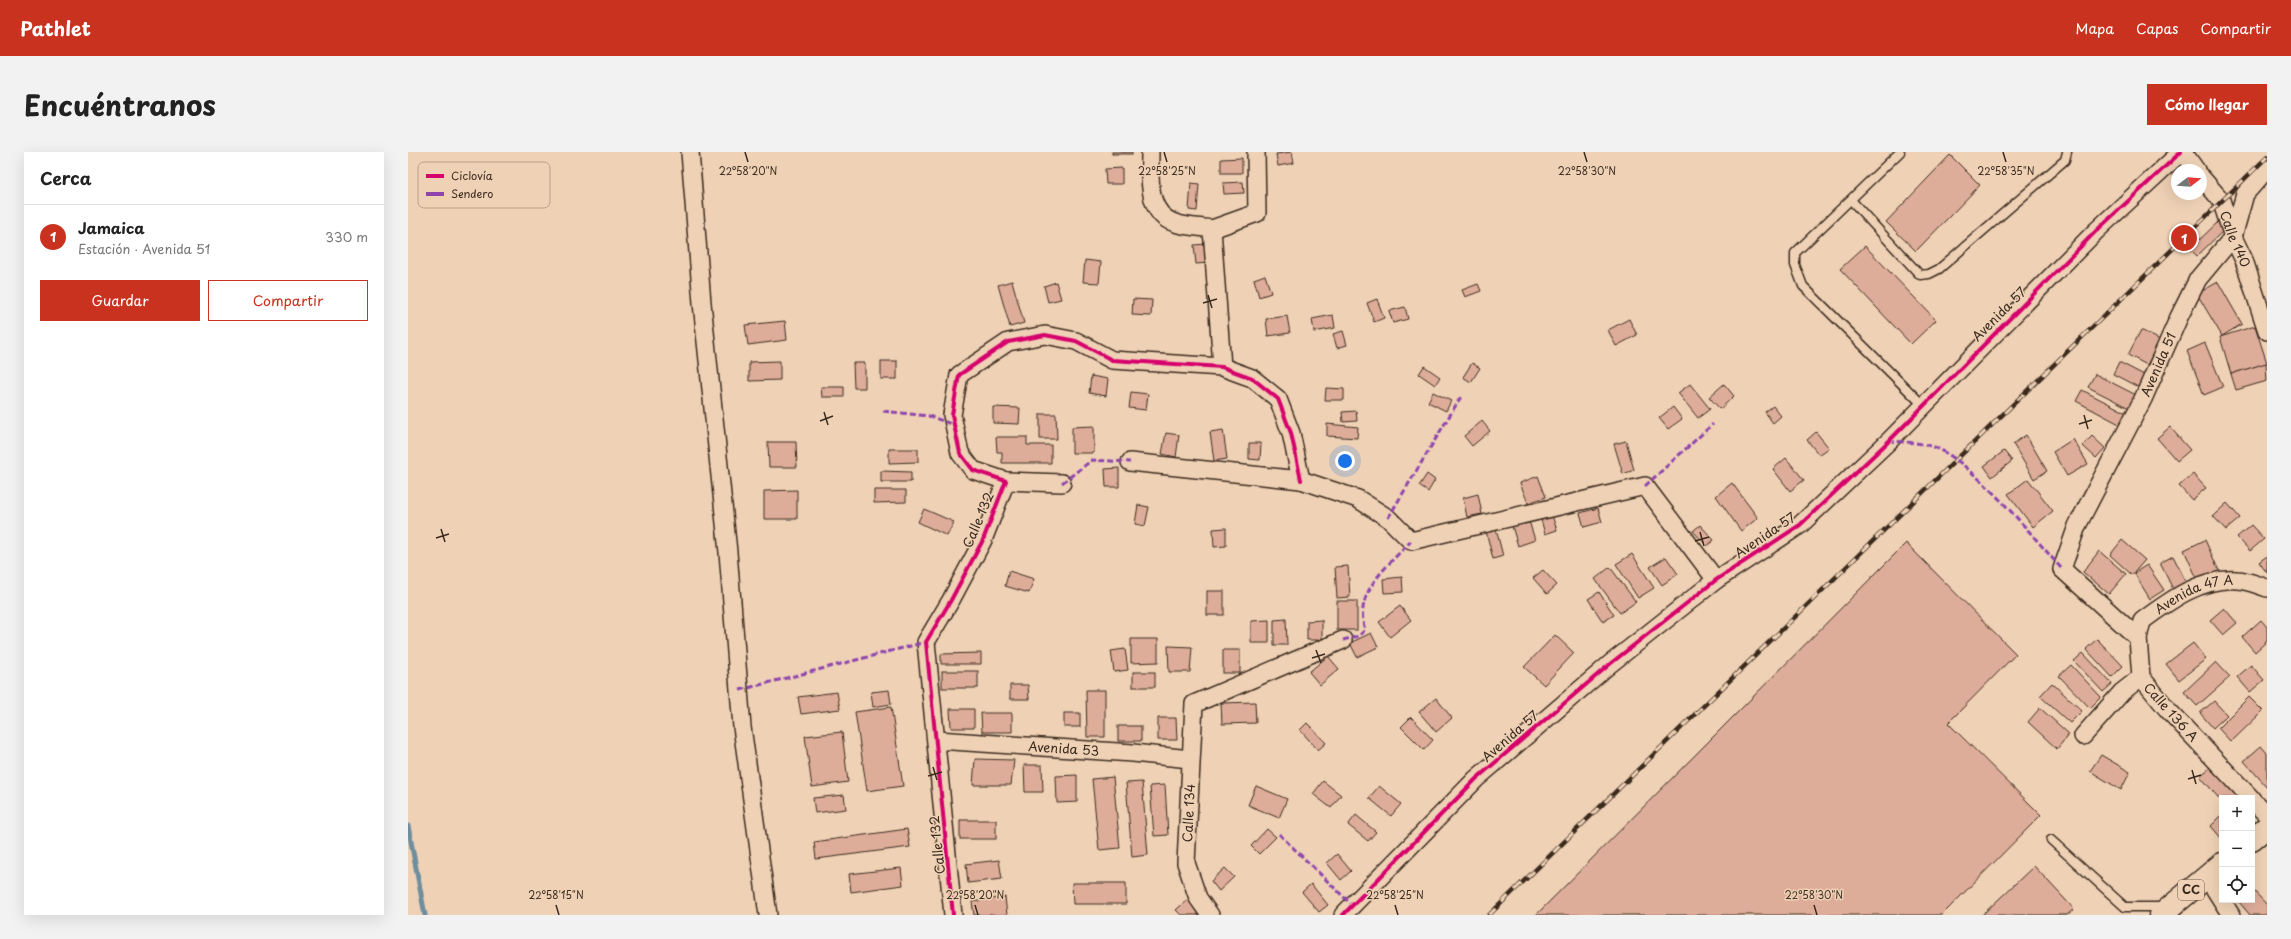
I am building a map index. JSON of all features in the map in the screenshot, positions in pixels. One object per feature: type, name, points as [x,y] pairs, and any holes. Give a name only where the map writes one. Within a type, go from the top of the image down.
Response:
[{"type":"main road","points":[[2255,837],[2267,827]]},
{"type":"main road","name":"CC","points":[[2165,911],[2215,870]]},
{"type":"street","points":[[690,152],[702,303],[730,568],[742,727],[768,915]]},
{"type":"street","points":[[1150,152],[1150,190],[1159,213],[1174,223],[1212,229],[1257,213],[1256,152]]},
{"type":"street","points":[[2182,152],[2191,164]]},
{"type":"street","name":"Avenida 57","points":[[1343,915],[1476,779],[1610,664],[1716,580],[1800,525],[1888,441],[2096,231],[2182,152]]},
{"type":"street","name":"Avenida 51","points":[[2138,638],[2062,568],[2077,526],[2143,399],[2182,310],[2198,279],[2233,237],[2245,194],[2267,169]]},
{"type":"street","name":"Calle 140","points":[[2207,184],[2221,200],[2233,237],[2244,260],[2267,331]]},
{"type":"street","points":[[1212,229],[1222,367]]},
{"type":"street","name":"Calle 132","points":[[953,915],[937,740],[926,642],[951,600],[983,540],[1006,481],[973,470],[960,453],[952,416],[959,375],[1008,342],[1045,335],[1076,341],[1112,360],[1222,367],[1252,378],[1278,399],[1291,433],[1301,480]]},
{"type":"street","points":[[1130,462],[1301,480],[1358,499],[1388,518],[1411,541],[1645,486],[1716,580]]},
{"type":"street","points":[[1006,481],[1062,483]]},
{"type":"street","name":"Avenida 47 A","points":[[2138,638],[2142,621],[2175,597],[2201,586],[2220,579],[2238,580],[2267,588]]},
{"type":"street","name":"Calle 136 A","points":[[2138,638],[2140,678],[2247,795]]},
{"type":"street","name":"Calle 134","points":[[1210,915],[1198,898],[1186,863],[1190,759],[1194,704],[1343,640]]},
{"type":"street","points":[[2083,736],[2122,692],[2140,678]]},
{"type":"street","name":"Avenida 53","points":[[937,740],[1133,753],[1190,759]]},
{"type":"street","name":"Calle 136 A","points":[[2255,803],[2267,815]]},
{"type":"street","points":[[2215,870],[2231,915]]},
{"type":"lane","points":[[1900,152],[1796,253],[1798,272],[1803,286],[1923,405]]},
{"type":"lane","points":[[1851,200],[1920,275],[1929,274],[1940,269],[2065,160],[2067,152]]},
{"type":"lane","points":[[2052,840],[2125,907],[2165,911]]},
{"type":"building","points":[[1112,152],[1132,152],[1132,154],[1112,154]]},
{"type":"building","points":[[1292,152],[1294,163],[1278,166],[1276,154]]},
{"type":"building","points":[[1950,155],[1980,185],[1916,251],[1886,222]]},
{"type":"building","points":[[1242,158],[1242,173],[1221,173],[1221,159]]},
{"type":"building","points":[[1122,168],[1122,184],[1106,184],[1105,169]]},
{"type":"building","points":[[1243,182],[1244,193],[1224,194],[1223,183]]},
{"type":"building","points":[[1191,183],[1199,184],[1197,211],[1189,210]]},
{"type":"building","points":[[2222,218],[2229,225],[2197,256],[2190,249]]},
{"type":"building","points":[[1207,244],[1209,263],[1196,264],[1194,245]]},
{"type":"building","points":[[1865,246],[1936,320],[1911,344],[1840,269]]},
{"type":"building","points":[[1085,260],[1101,262],[1099,283],[1083,282]]},
{"type":"building","points":[[1265,275],[1271,293],[1259,297],[1254,279]]},
{"type":"building","points":[[1012,281],[1024,323],[1010,327],[998,285]]},
{"type":"building","points":[[1056,282],[1061,299],[1048,302],[1044,286]]},
{"type":"building","points":[[2218,282],[2242,324],[2222,336],[2197,294]]},
{"type":"building","points":[[1478,284],[1481,291],[1465,297],[1462,290]]},
{"type":"building","points":[[1133,299],[1152,300],[1151,316],[1132,315]]},
{"type":"building","points":[[1377,299],[1384,318],[1374,322],[1367,303]]},
{"type":"building","points":[[1405,307],[1408,319],[1393,323],[1389,311]]},
{"type":"building","points":[[1333,315],[1335,328],[1314,332],[1312,319]]},
{"type":"building","points":[[1287,316],[1290,333],[1268,336],[1266,319]]},
{"type":"building","points":[[1629,319],[1637,335],[1616,346],[1608,330]]},
{"type":"building","points":[[785,321],[787,340],[748,345],[745,325]]},
{"type":"building","points":[[2255,326],[2267,363],[2231,374],[2220,337]]},
{"type":"building","points":[[2141,330],[2160,340],[2147,365],[2128,355]]},
{"type":"building","points":[[1343,331],[1347,345],[1337,348],[1333,334]]},
{"type":"building","points":[[2205,343],[2223,387],[2204,395],[2187,351]]},
{"type":"building","points":[[780,361],[780,380],[749,381],[749,362]]},
{"type":"building","points":[[881,361],[897,361],[897,379],[881,379]]},
{"type":"building","points":[[2119,362],[2146,376],[2140,388],[2113,374]]},
{"type":"building","points":[[853,363],[865,363],[865,388],[854,388]]},
{"type":"building","points":[[1472,363],[1480,368],[1471,382],[1463,377]]},
{"type":"building","points":[[2266,363],[2267,381],[2236,390],[2231,374]]},
{"type":"building","points":[[1424,366],[1440,377],[1435,385],[1419,374]]},
{"type":"building","points":[[2095,374],[2138,396],[2131,409],[2088,387]]},
{"type":"building","points":[[1091,376],[1108,379],[1106,396],[1089,393]]},
{"type":"building","points":[[1690,384],[1710,409],[1698,418],[1678,393]]},
{"type":"building","points":[[1724,384],[1734,396],[1720,409],[1709,397]]},
{"type":"building","points":[[821,387],[844,387],[844,397],[822,397]]},
{"type":"building","points":[[1326,388],[1344,389],[1344,400],[1325,400]]},
{"type":"building","points":[[2082,390],[2129,414],[2123,426],[2076,401]]},
{"type":"building","points":[[1131,392],[1148,394],[1146,410],[1129,408]]},
{"type":"building","points":[[1433,392],[1451,401],[1446,411],[1428,402]]},
{"type":"building","points":[[1773,406],[1781,416],[1773,423],[1765,412]]},
{"type":"building","points":[[993,407],[1020,408],[1019,424],[993,423]]},
{"type":"building","points":[[1673,407],[1682,419],[1668,429],[1659,418]]},
{"type":"building","points":[[1356,411],[1357,421],[1343,422],[1342,412]]},
{"type":"building","points":[[1040,414],[1056,414],[1057,439],[1040,439]]},
{"type":"building","points":[[1482,421],[1490,431],[1472,446],[1464,436]]},
{"type":"building","points":[[1327,424],[1358,427],[1357,438],[1327,436]]},
{"type":"building","points":[[1094,426],[1094,453],[1072,453],[1072,427]]},
{"type":"building","points":[[2170,427],[2190,450],[2177,461],[2157,438]]},
{"type":"building","points":[[1223,430],[1227,459],[1214,461],[1210,432]]},
{"type":"building","points":[[1816,432],[1829,448],[1819,455],[1807,440]]},
{"type":"building","points":[[1166,433],[1179,435],[1176,457],[1162,454]]},
{"type":"building","points":[[2026,435],[2047,471],[2034,479],[2013,444]]},
{"type":"building","points":[[2092,436],[2105,448],[2096,458],[2083,446]]},
{"type":"building","points":[[996,437],[1027,437],[1027,445],[1051,445],[1051,463],[1002,463],[1002,452],[997,452]]},
{"type":"building","points":[[2073,439],[2088,464],[2067,476],[2053,452]]},
{"type":"building","points":[[1626,441],[1634,470],[1623,474],[1614,444]]},
{"type":"building","points":[[768,442],[796,442],[797,467],[769,467]]},
{"type":"building","points":[[1249,443],[1261,443],[1260,460],[1249,459]]},
{"type":"building","points":[[889,449],[918,449],[918,462],[889,463]]},
{"type":"building","points":[[2004,451],[2012,461],[1992,477],[1984,466]]},
{"type":"building","points":[[1786,458],[1804,480],[1790,491],[1773,469]]},
{"type":"building","points":[[1119,468],[1119,487],[1106,487],[1105,469]]},
{"type":"building","points":[[881,471],[911,472],[911,482],[881,482]]},
{"type":"building","points":[[1427,474],[1435,480],[1428,492],[1419,486]]},
{"type":"building","points":[[2193,474],[2206,488],[2192,500],[2179,486]]},
{"type":"building","points":[[1538,476],[1546,497],[1528,503],[1520,483]]},
{"type":"building","points":[[2028,479],[2053,511],[2033,527],[2008,494]]},
{"type":"building","points":[[1732,483],[1758,518],[1741,531],[1716,496]]},
{"type":"building","points":[[797,490],[797,519],[764,519],[764,491]]},
{"type":"building","points":[[874,490],[906,490],[906,502],[874,503]]},
{"type":"building","points":[[1478,494],[1482,514],[1467,517],[1463,498]]},
{"type":"building","points":[[2227,503],[2240,518],[2226,530],[2213,516]]},
{"type":"building","points":[[1138,505],[1149,507],[1145,526],[1135,524]]},
{"type":"building","points":[[1598,508],[1602,522],[1584,527],[1580,513]]},
{"type":"building","points":[[924,509],[954,522],[947,536],[918,522]]},
{"type":"building","points":[[1551,513],[1557,530],[1545,534],[1540,516]]},
{"type":"building","points":[[1529,521],[1535,540],[1518,546],[1512,526]]},
{"type":"building","points":[[1700,525],[1714,540],[1707,546],[1693,531]]},
{"type":"building","points":[[2251,525],[2264,539],[2250,551],[2237,537]]},
{"type":"building","points":[[1226,528],[1226,546],[1214,547],[1213,529]]},
{"type":"building","points":[[1496,529],[1503,556],[1493,559],[1486,531]]},
{"type":"building","points":[[2122,540],[2145,560],[2132,575],[2110,555]]},
{"type":"building","points":[[2205,540],[2220,573],[2199,583],[2184,550]]},
{"type":"building","points":[[1906,543],[2016,654],[1948,723],[2041,815],[1942,915],[1536,915]]},
{"type":"building","points":[[2099,551],[2126,574],[2109,594],[2083,572]]},
{"type":"building","points":[[1632,554],[1654,588],[1638,598],[1616,564]]},
{"type":"building","points":[[2173,556],[2186,582],[2173,589],[2160,563]]},
{"type":"building","points":[[2267,556],[2267,573],[2259,562]]},
{"type":"building","points":[[1666,557],[1678,574],[1662,585],[1650,567]]},
{"type":"building","points":[[2147,565],[2164,590],[2150,599],[2134,573]]},
{"type":"building","points":[[1348,566],[1350,597],[1337,598],[1335,567]]},
{"type":"building","points":[[1610,567],[1636,602],[1620,613],[1595,579]]},
{"type":"building","points":[[1543,570],[1557,585],[1547,594],[1533,578]]},
{"type":"building","points":[[1009,571],[1034,579],[1029,593],[1005,586]]},
{"type":"building","points":[[1402,577],[1403,592],[1384,593],[1383,579]]},
{"type":"building","points":[[1207,591],[1224,591],[1224,615],[1207,615]]},
{"type":"building","points":[[1599,592],[1614,615],[1603,622],[1588,599]]},
{"type":"building","points":[[1337,601],[1357,601],[1357,630],[1337,630]]},
{"type":"building","points":[[1400,606],[1411,620],[1390,637],[1379,622]]},
{"type":"building","points":[[2224,608],[2237,623],[2223,635],[2210,620]]},
{"type":"building","points":[[1286,619],[1287,645],[1274,645],[1274,620]]},
{"type":"building","points":[[1269,620],[1269,643],[1251,643],[1251,621]]},
{"type":"building","points":[[1322,620],[1322,640],[1307,640],[1307,621]]},
{"type":"building","points":[[2261,620],[2267,627],[2267,641],[2255,652],[2242,637]]},
{"type":"building","points":[[1371,633],[1378,647],[1357,657],[1350,643]]},
{"type":"building","points":[[1555,635],[1574,653],[1544,685],[1524,667]]},
{"type":"building","points":[[1131,639],[1158,639],[1158,662],[1131,663]]},
{"type":"building","points":[[2097,639],[2123,666],[2112,677],[2086,649]]},
{"type":"building","points":[[2193,643],[2206,659],[2179,680],[2166,664]]},
{"type":"building","points":[[1168,646],[1192,647],[1190,672],[1169,672]]},
{"type":"building","points":[[1125,649],[1128,670],[1114,672],[1111,651]]},
{"type":"building","points":[[1223,650],[1240,650],[1240,673],[1223,673]]},
{"type":"building","points":[[981,653],[981,664],[941,664],[941,654]]},
{"type":"building","points":[[2083,653],[2112,684],[2103,692],[2074,661]]},
{"type":"building","points":[[1328,656],[1339,669],[1320,685],[1309,672]]},
{"type":"building","points":[[2216,662],[2230,677],[2197,706],[2184,692]]},
{"type":"building","points":[[2071,665],[2101,697],[2090,708],[2059,676]]},
{"type":"building","points":[[2251,665],[2264,680],[2250,692],[2237,677]]},
{"type":"building","points":[[942,671],[978,671],[978,688],[942,688]]},
{"type":"building","points":[[1133,672],[1155,672],[1155,687],[1133,687]]},
{"type":"building","points":[[2052,683],[2082,711],[2070,723],[2040,696]]},
{"type":"building","points":[[1010,685],[1028,685],[1029,699],[1010,699]]},
{"type":"building","points":[[889,690],[891,704],[873,707],[871,692]]},
{"type":"building","points":[[1086,690],[1105,690],[1105,737],[1087,737]]},
{"type":"building","points":[[837,692],[840,709],[801,714],[798,697]]},
{"type":"building","points":[[2249,697],[2263,711],[2231,742],[2218,728]]},
{"type":"building","points":[[1436,698],[1452,718],[1436,732],[1419,712]]},
{"type":"building","points":[[2214,701],[2227,715],[2213,728],[2200,713]]},
{"type":"building","points":[[1255,702],[1256,723],[1222,724],[1221,703]]},
{"type":"building","points":[[891,707],[903,786],[867,791],[855,712]]},
{"type":"building","points":[[2040,708],[2069,734],[2057,749],[2028,722]]},
{"type":"building","points":[[950,709],[974,709],[974,728],[951,728]]},
{"type":"building","points":[[981,713],[1012,713],[1012,732],[982,732]]},
{"type":"building","points":[[1064,713],[1080,713],[1080,727],[1064,727]]},
{"type":"building","points":[[1411,717],[1433,740],[1424,750],[1401,727]]},
{"type":"building","points":[[1158,718],[1176,718],[1177,740],[1158,740]]},
{"type":"building","points":[[1307,723],[1326,743],[1318,750],[1300,730]]},
{"type":"building","points":[[1118,726],[1141,726],[1141,741],[1118,741]]},
{"type":"building","points":[[842,732],[848,782],[812,787],[805,736]]},
{"type":"building","points":[[2261,746],[2267,753],[2267,787],[2244,761]]},
{"type":"building","points":[[2101,755],[2130,772],[2121,790],[2090,771]]},
{"type":"building","points":[[975,759],[1014,760],[1011,785],[973,785]]},
{"type":"building","points":[[1024,765],[1042,765],[1043,792],[1025,792]]},
{"type":"building","points":[[2211,767],[2235,795],[2219,795],[2219,798],[2200,776]]},
{"type":"building","points":[[1077,775],[1077,802],[1057,803],[1056,776]]},
{"type":"building","points":[[1113,777],[1120,848],[1099,850],[1092,779]]},
{"type":"building","points":[[1323,781],[1341,795],[1331,808],[1313,794]]},
{"type":"building","points":[[1142,782],[1148,855],[1132,857],[1126,783]]},
{"type":"building","points":[[1165,785],[1168,835],[1154,836],[1150,786]]},
{"type":"building","points":[[1256,786],[1287,799],[1279,818],[1248,805]]},
{"type":"building","points":[[1379,786],[1401,804],[1391,816],[1369,798]]},
{"type":"building","points":[[844,795],[846,809],[815,813],[813,798]]},
{"type":"building","points":[[1356,815],[1376,832],[1368,841],[1348,825]]},
{"type":"building","points":[[2219,818],[2219,835],[2211,826]]},
{"type":"building","points":[[960,820],[996,820],[996,839],[960,839]]},
{"type":"building","points":[[907,829],[910,847],[816,859],[814,842]]},
{"type":"building","points":[[1267,829],[1276,837],[1259,854],[1251,846]]},
{"type":"building","points":[[1337,854],[1351,871],[1341,880],[1327,863]]},
{"type":"building","points":[[999,860],[1002,879],[968,883],[966,864]]},
{"type":"building","points":[[2034,866],[2074,909],[2067,915],[1982,915]]},
{"type":"building","points":[[901,868],[903,885],[851,892],[849,874]]},
{"type":"building","points":[[1225,868],[1234,877],[1219,891],[1211,881]]},
{"type":"building","points":[[1072,883],[1126,883],[1126,904],[1073,904]]},
{"type":"building","points":[[1311,884],[1328,905],[1319,912],[1302,892]]},
{"type":"building","points":[[2255,892],[2267,905],[2267,915],[2250,915],[2240,903],[2255,903]]},
{"type":"building","points":[[1005,897],[1007,915],[974,915],[972,902]]},
{"type":"building","points":[[1188,899],[1203,915],[1181,915],[1176,910]]},
{"type":"waterway","points":[[408,826],[425,915]]},
{"type":"railway","points":[[1489,915],[2267,157]]},
{"type":"marked path","points":[[1388,518],[1462,395]]},
{"type":"marked path","points":[[883,411],[929,416],[954,425]]},
{"type":"marked path","points":[[1645,486],[1713,424]]},
{"type":"marked path","points":[[1889,441],[1931,446],[1946,453],[1963,465],[2000,500],[2062,569]]},
{"type":"marked path","points":[[1062,483],[1092,460],[1130,462]]},
{"type":"marked path","points":[[1343,640],[1359,636],[1365,630],[1363,616],[1364,604],[1368,592],[1383,570],[1411,541]]},
{"type":"marked path","points":[[740,690],[926,642]]},
{"type":"marked path","points":[[1279,834],[1353,906]]},
{"type":"cycle path","points":[[1343,915],[1476,779],[1610,664],[1716,580],[1800,525],[1889,441],[2096,231],[2181,152]]},
{"type":"cycle path","points":[[953,915],[926,642],[951,600],[983,540],[1006,481],[973,470],[960,453],[952,415],[959,375],[1008,342],[1045,335],[1076,341],[1112,360],[1222,367],[1252,378],[1278,399],[1291,433],[1301,480]]},
{"type":"place","name":"Jamaica","points":[[2184,238]]}]
